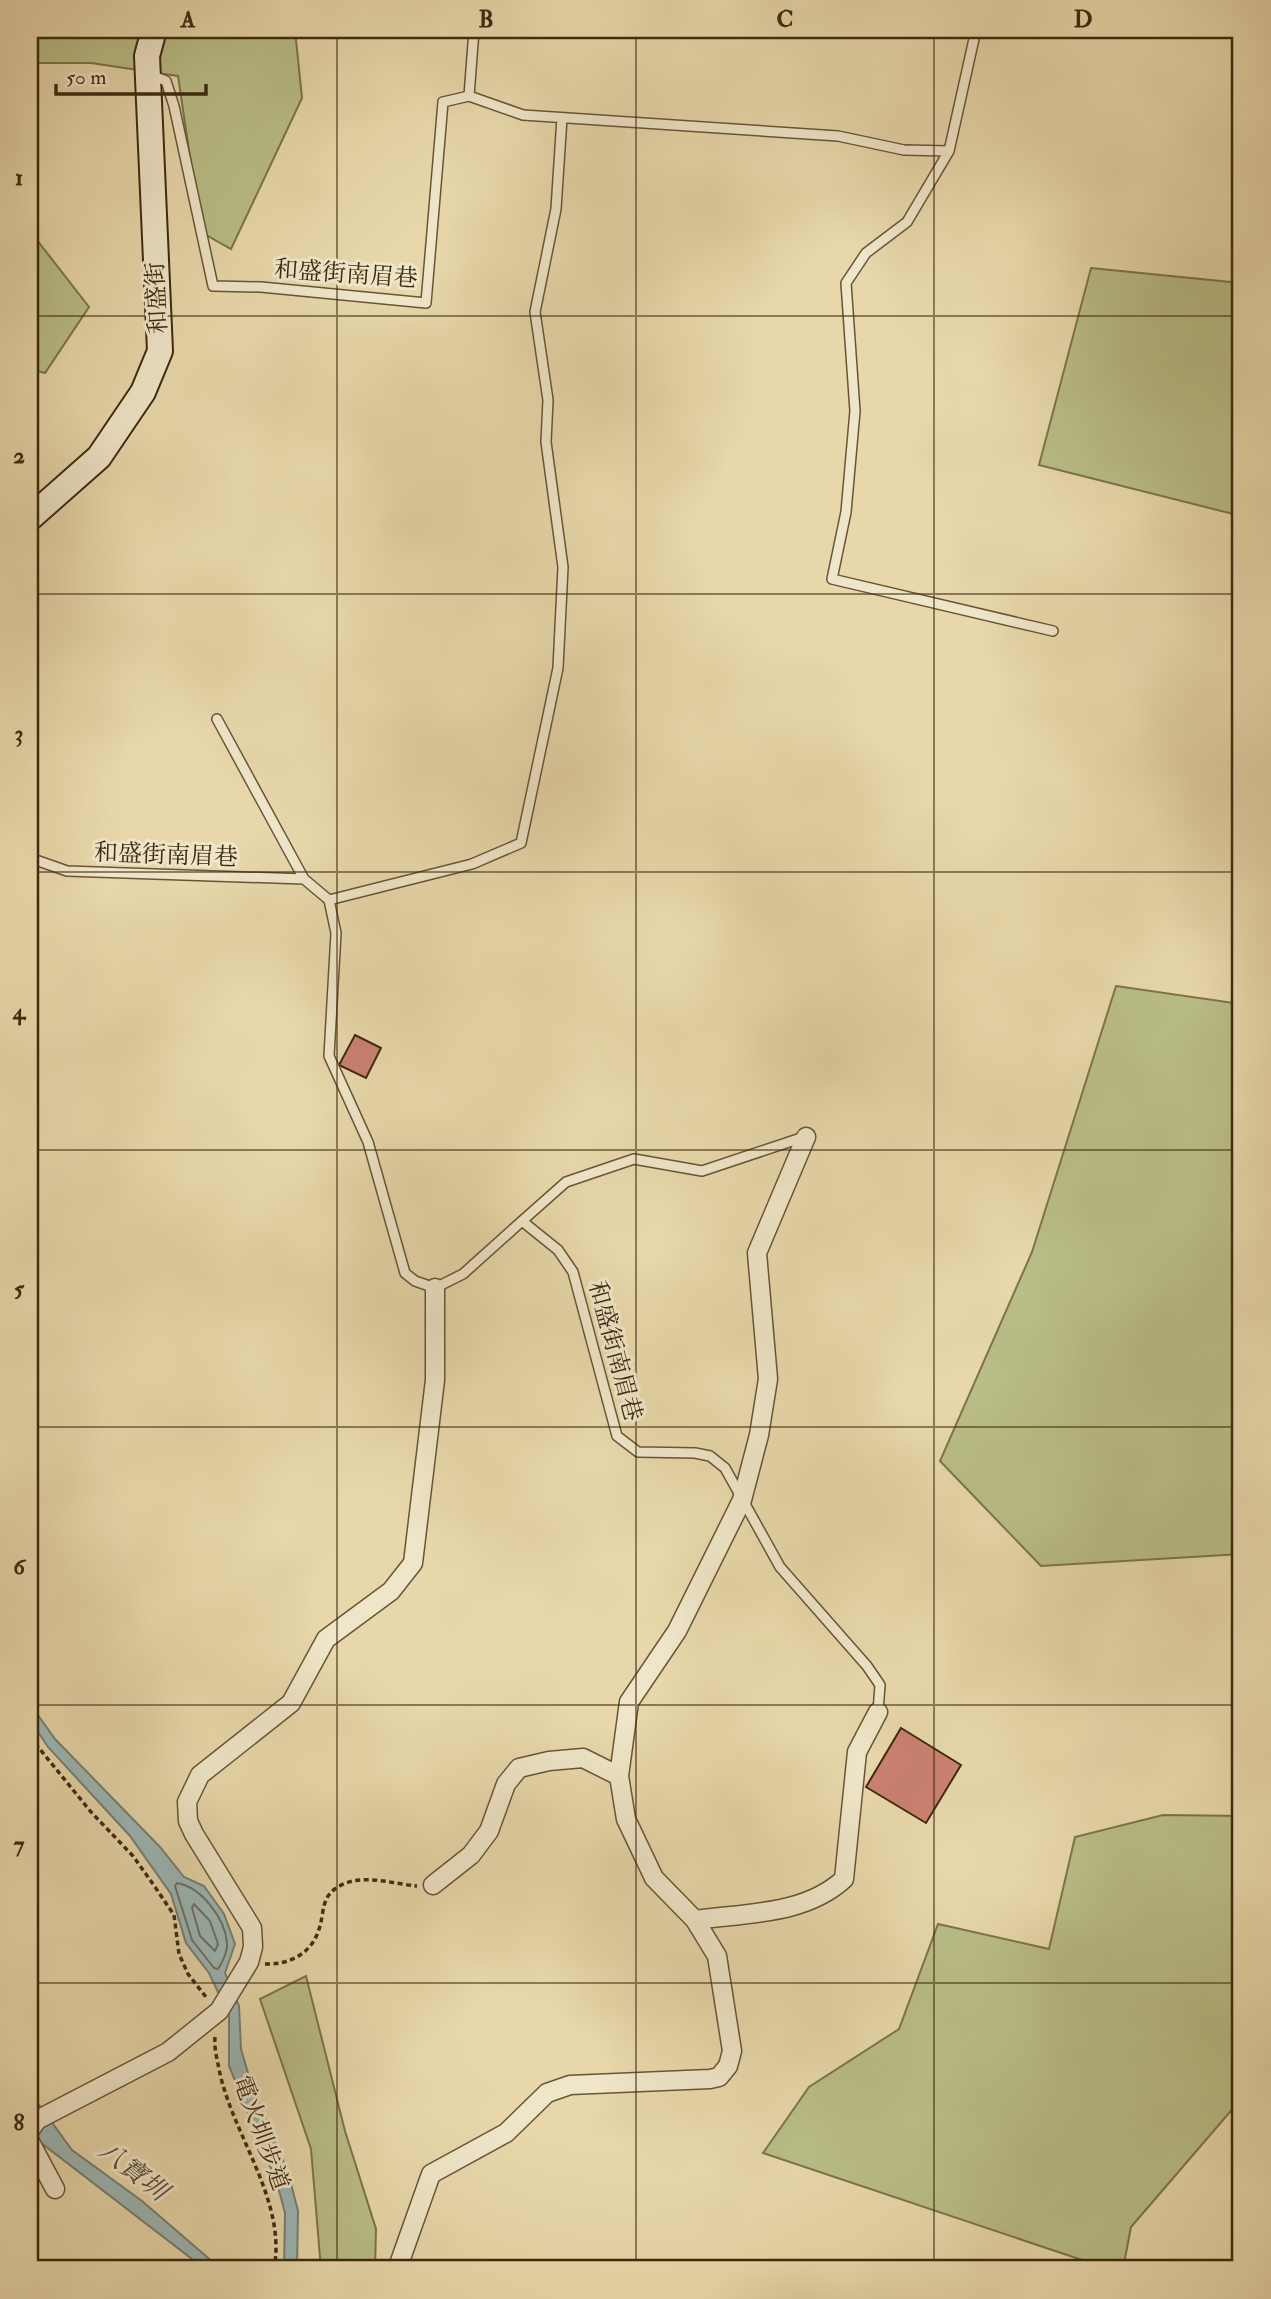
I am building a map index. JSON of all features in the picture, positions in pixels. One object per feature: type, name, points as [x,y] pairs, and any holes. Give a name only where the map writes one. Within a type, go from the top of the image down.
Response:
[{"type":"main road","name":"和盛街","points":[[30,519],[99,457],[143,392],[160,351],[147,56],[154,30]]},
{"type":"street","points":[[399,2264],[431,2174],[506,2133],[547,2093],[570,2085],[719,2077],[728,2066],[732,2051],[717,1956],[695,1920],[654,1878],[626,1819],[619,1776],[629,1702],[677,1631],[741,1500],[759,1435],[768,1379],[757,1253],[806,1137]]},
{"type":"street","points":[[30,2130],[37,2120],[168,2052],[219,2011],[250,1962],[253,1947],[252,1928],[194,1835],[188,1821],[187,1801],[200,1775],[291,1703],[326,1639],[391,1591],[413,1563],[435,1380],[435,1288]]},
{"type":"street","points":[[695,1920],[794,1907],[827,1895],[844,1879],[857,1752],[878,1712]]},
{"type":"street","points":[[433,1885],[471,1854],[489,1831],[506,1784],[519,1768],[583,1758],[619,1776]]},
{"type":"street","points":[[30,2142],[55,2189]]},
{"type":"lane","points":[[474,30],[469,96],[523,115],[838,136],[904,150],[949,150]]},
{"type":"lane","points":[[976,30],[949,150],[907,222],[866,253],[846,282],[855,411],[846,512],[832,579],[1053,631]]},
{"type":"lane","name":"和盛街南眉巷","points":[[148,74],[166,81],[170,94],[213,286],[261,287],[426,303],[443,102],[469,96]]},
{"type":"lane","points":[[329,900],[472,864],[521,843],[558,668],[563,567],[546,442],[548,400],[535,312],[556,209],[562,118]]},
{"type":"lane","points":[[217,719],[304,879],[329,900],[336,933],[329,1056],[368,1142],[405,1273],[415,1281],[435,1288],[463,1274],[566,1182],[634,1159],[702,1171],[806,1137]]},
{"type":"lane","name":"和盛街南眉巷","points":[[30,858],[67,871],[304,879]]},
{"type":"lane","name":"和盛街南眉巷","points":[[522,1222],[558,1250],[573,1272],[617,1436],[638,1452],[710,1456],[725,1468],[780,1567],[867,1666],[880,1685],[878,1712]]},
{"type":"path","points":[[30,1737],[91,1812],[133,1856],[153,1884],[174,1915],[179,1954],[188,1974],[219,2011]]},
{"type":"path","points":[[250,1962],[269,1964],[295,1960],[319,1932],[321,1907],[331,1894],[345,1883],[362,1879],[433,1885]]},
{"type":"path","name":"電火圳步道","points":[[219,2011],[214,2042],[220,2075],[231,2114],[265,2191],[275,2231],[274,2269]]},
{"type":"green space","points":[[30,30],[295,30],[302,98],[231,249],[201,232],[178,76],[91,63],[30,63]]},
{"type":"green space","points":[[30,231],[89,307],[45,373],[30,369]]},
{"type":"green space","points":[[1091,268],[1240,283],[1241,516],[1039,465]]},
{"type":"green space","points":[[1116,986],[1241,1004],[1241,1554],[1041,1566],[940,1461],[1032,1252]]},
{"type":"green space","points":[[1163,1815],[1241,1816],[1241,2092],[1236,2105],[1131,2227],[1123,2269],[1097,2269],[1088,2262],[763,2153],[809,2087],[899,2029],[938,1924],[1049,1949],[1075,1837]]},
{"type":"green space","points":[[306,1976],[345,2131],[376,2229],[375,2269],[321,2269],[311,2149],[260,1999]]},
{"type":"water","points":[[30,1704],[55,1739],[160,1847],[184,1877],[204,1886],[224,1914],[235,1944],[225,1973],[239,2006],[241,2049],[252,2087],[288,2172],[298,2211],[297,2269],[284,2269],[285,2213],[277,2183],[229,2066],[229,2015],[209,1973],[186,1943],[171,1894],[130,1836],[48,1747],[30,1720]]},
{"type":"water","name":"八寶圳","points":[[30,2086],[37,2102],[72,2150],[142,2201],[221,2269],[205,2269],[40,2142],[30,2123]]},
{"type":"building","points":[[355,1035],[381,1048],[366,1078],[339,1065]]},
{"type":"building","points":[[901,1728],[961,1765],[926,1823],[866,1787]]}]
